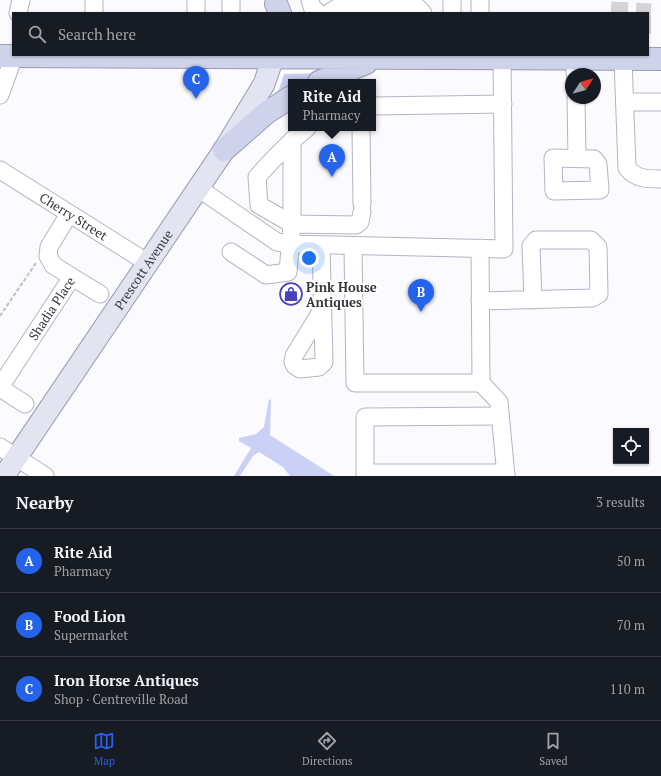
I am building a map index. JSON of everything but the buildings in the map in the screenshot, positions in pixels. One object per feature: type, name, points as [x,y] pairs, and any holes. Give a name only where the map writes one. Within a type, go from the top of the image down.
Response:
[{"type":"highway","points":[[12,56],[382,58],[480,57],[575,66],[623,59],[661,59]]},
{"type":"highway","points":[[326,79],[351,68],[382,58]]},
{"type":"highway","points":[[224,150],[266,113],[288,99]]},
{"type":"main road","name":"Prescott Avenue","points":[[4,476],[8,452],[148,263],[224,150],[264,84],[273,57]]},
{"type":"street","points":[[18,12],[21,0]]},
{"type":"street","points":[[94,0],[94,12]]},
{"type":"street","points":[[196,0],[196,12]]},
{"type":"street","points":[[231,0],[231,12]]},
{"type":"street","points":[[310,0],[311,5],[317,12]]},
{"type":"street","points":[[452,0],[452,12]]},
{"type":"street","points":[[480,0],[480,12]]},
{"type":"street","points":[[331,12],[340,6],[410,8]]},
{"type":"street","points":[[0,95],[12,56]]},
{"type":"street","points":[[198,188],[277,242],[290,244],[353,246],[504,249],[502,58]]},
{"type":"street","points":[[623,59],[627,168],[632,174],[643,178],[661,179]]},
{"type":"street","points":[[625,102],[661,102]]},
{"type":"street","points":[[376,106],[503,104]]},
{"type":"street","points":[[576,104],[577,158]]},
{"type":"street","points":[[303,131],[279,152],[257,177],[259,205],[292,224],[356,225],[360,222],[362,208],[361,131]]},
{"type":"street","points":[[231,252],[266,276],[288,272],[292,224],[292,140]]},
{"type":"street","name":"Cherry Street","points":[[0,170],[148,263]]},
{"type":"street","name":"Shadia Place","points":[[0,388],[72,277],[54,265],[48,257],[49,247],[69,214]]},
{"type":"street","points":[[480,302],[592,298],[598,294],[598,247],[590,240],[536,240],[531,246],[533,300]]},
{"type":"street","points":[[321,245],[322,310]]},
{"type":"street","points":[[353,246],[355,383],[481,383]]},
{"type":"street","points":[[480,248],[481,383],[499,402],[506,474],[365,473],[365,417],[500,416]]},
{"type":"street","points":[[72,277],[100,294]]},
{"type":"street","points":[[0,388],[25,404]]},
{"type":"street","points":[[8,452],[44,476]]},
{"type":"path","points":[[0,316],[38,260],[48,257]]},
{"type":"shaded area","points":[[328,73],[313,79],[288,79],[288,91],[270,101],[279,89],[284,74]]},
{"type":"shaded area","points":[[269,399],[271,400],[270,435],[334,476],[290,476],[283,467],[259,452],[253,456],[240,476],[234,476],[251,448],[239,441],[239,438],[256,434],[264,427]]},
{"type":"tunnel","points":[[611,10],[651,12]]},
{"type":"place","name":"Iron Horse Antiques","points":[[196,99]]},
{"type":"place","name":"Rite Aid","points":[[332,177]]},
{"type":"place","name":"Pink House Antiques","points":[[291,294]]},
{"type":"place","name":"Food Lion","points":[[421,312]]}]
